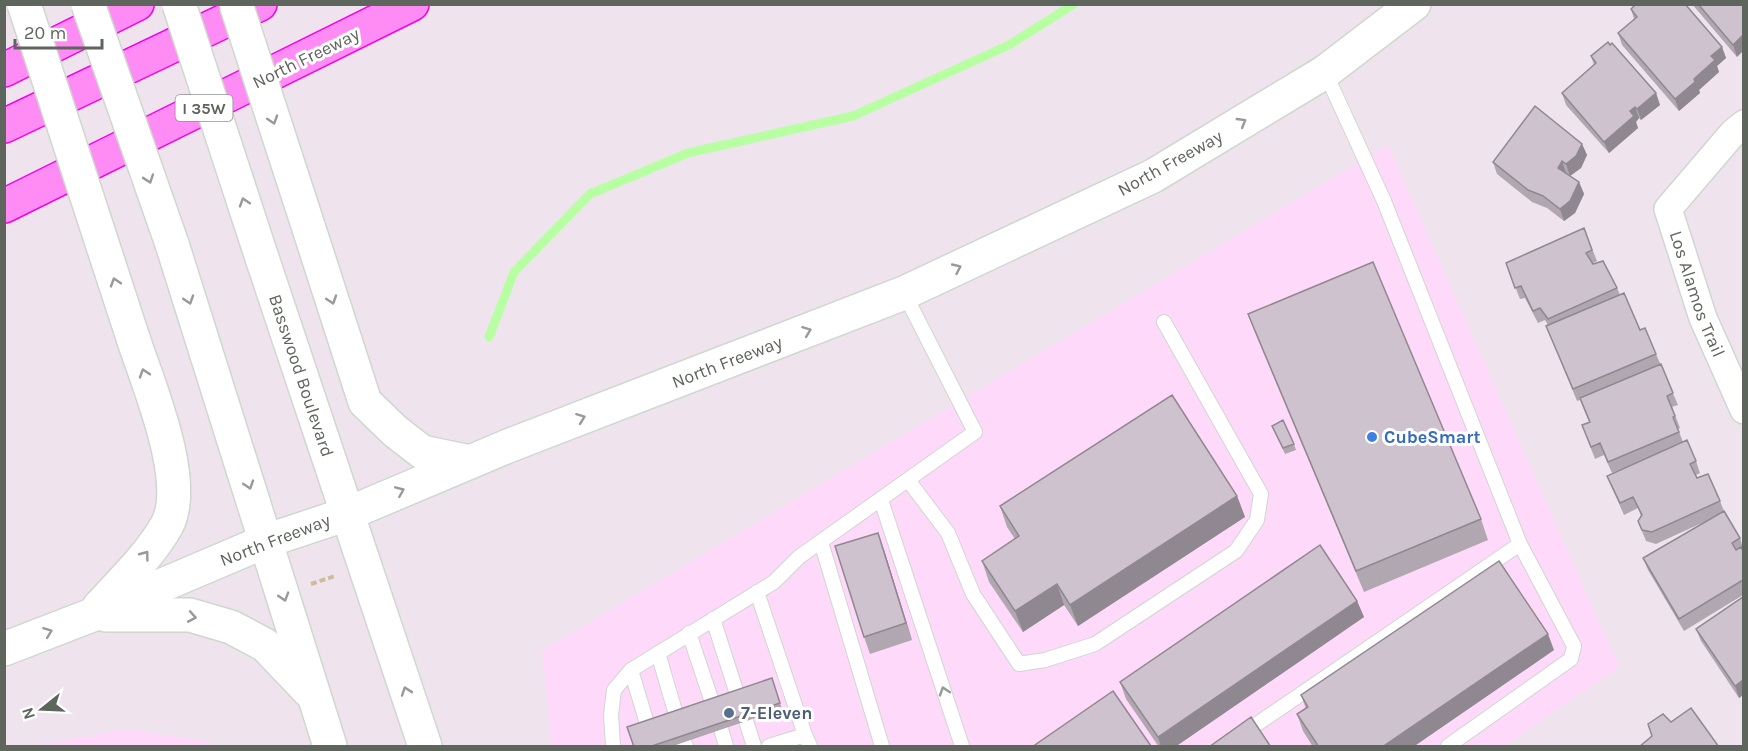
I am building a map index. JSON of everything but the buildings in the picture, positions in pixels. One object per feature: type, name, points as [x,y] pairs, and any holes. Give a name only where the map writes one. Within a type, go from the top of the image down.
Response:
[{"type":"highway","points":[[4,70],[137,4]]},
{"type":"highway","points":[[4,126],[260,4]]},
{"type":"highway","name":"North Freeway","points":[[4,206],[412,4]]},
{"type":"main road","points":[[24,4],[171,454],[175,498],[168,523],[137,566],[92,615]]},
{"type":"main road","points":[[88,4],[172,244],[330,747]]},
{"type":"main road","name":"Basswood Boulevard","points":[[179,4],[425,747]]},
{"type":"main road","points":[[236,4],[365,402],[395,431],[422,452],[470,462]]},
{"type":"main road","name":"North Freeway","points":[[4,649],[92,615],[266,541],[347,514],[470,462],[904,293],[1153,176],[1325,72],[1414,4]]},
{"type":"main road","points":[[92,615],[190,615],[231,627],[265,645],[315,696]]},
{"type":"street","name":"Los Alamos Trail","points":[[1743,124],[1668,209],[1703,318],[1743,410]]},
{"type":"lane","points":[[1325,72],[1384,201],[1520,544],[1574,646],[1571,659],[1448,747]]},
{"type":"lane","points":[[612,747],[610,715],[614,690],[631,670],[774,582],[799,557],[975,432],[904,293]]},
{"type":"lane","points":[[908,480],[948,533],[973,594],[1019,664],[1045,660],[1095,644],[1236,551],[1257,520],[1261,494],[1164,322]]},
{"type":"lane","points":[[881,500],[962,747]]},
{"type":"lane","points":[[821,542],[882,747]]},
{"type":"lane","points":[[1225,747],[1520,544]]},
{"type":"lane","points":[[757,592],[807,741],[769,747]]},
{"type":"lane","points":[[713,619],[738,697]]},
{"type":"lane","points":[[689,633],[713,705]]},
{"type":"lane","points":[[658,652],[676,717]]},
{"type":"lane","points":[[631,670],[648,727]]},
{"type":"lane","points":[[746,721],[754,747]]},
{"type":"lane","points":[[721,729],[726,747]]},
{"type":"path","points":[[304,586],[339,575]]},
{"type":"shaded area","points":[[1388,145],[1619,667],[1504,746],[552,746],[542,651]]},
{"type":"shaded area","points":[[127,729],[204,741],[214,746],[31,746]]},
{"type":"waterway","points":[[489,337],[514,272],[590,194],[688,153],[853,116],[1009,45],[1074,4]]},
{"type":"place","name":"CubeSmart","points":[[1372,437]]},
{"type":"place","name":"7-Eleven","points":[[729,713]]}]
